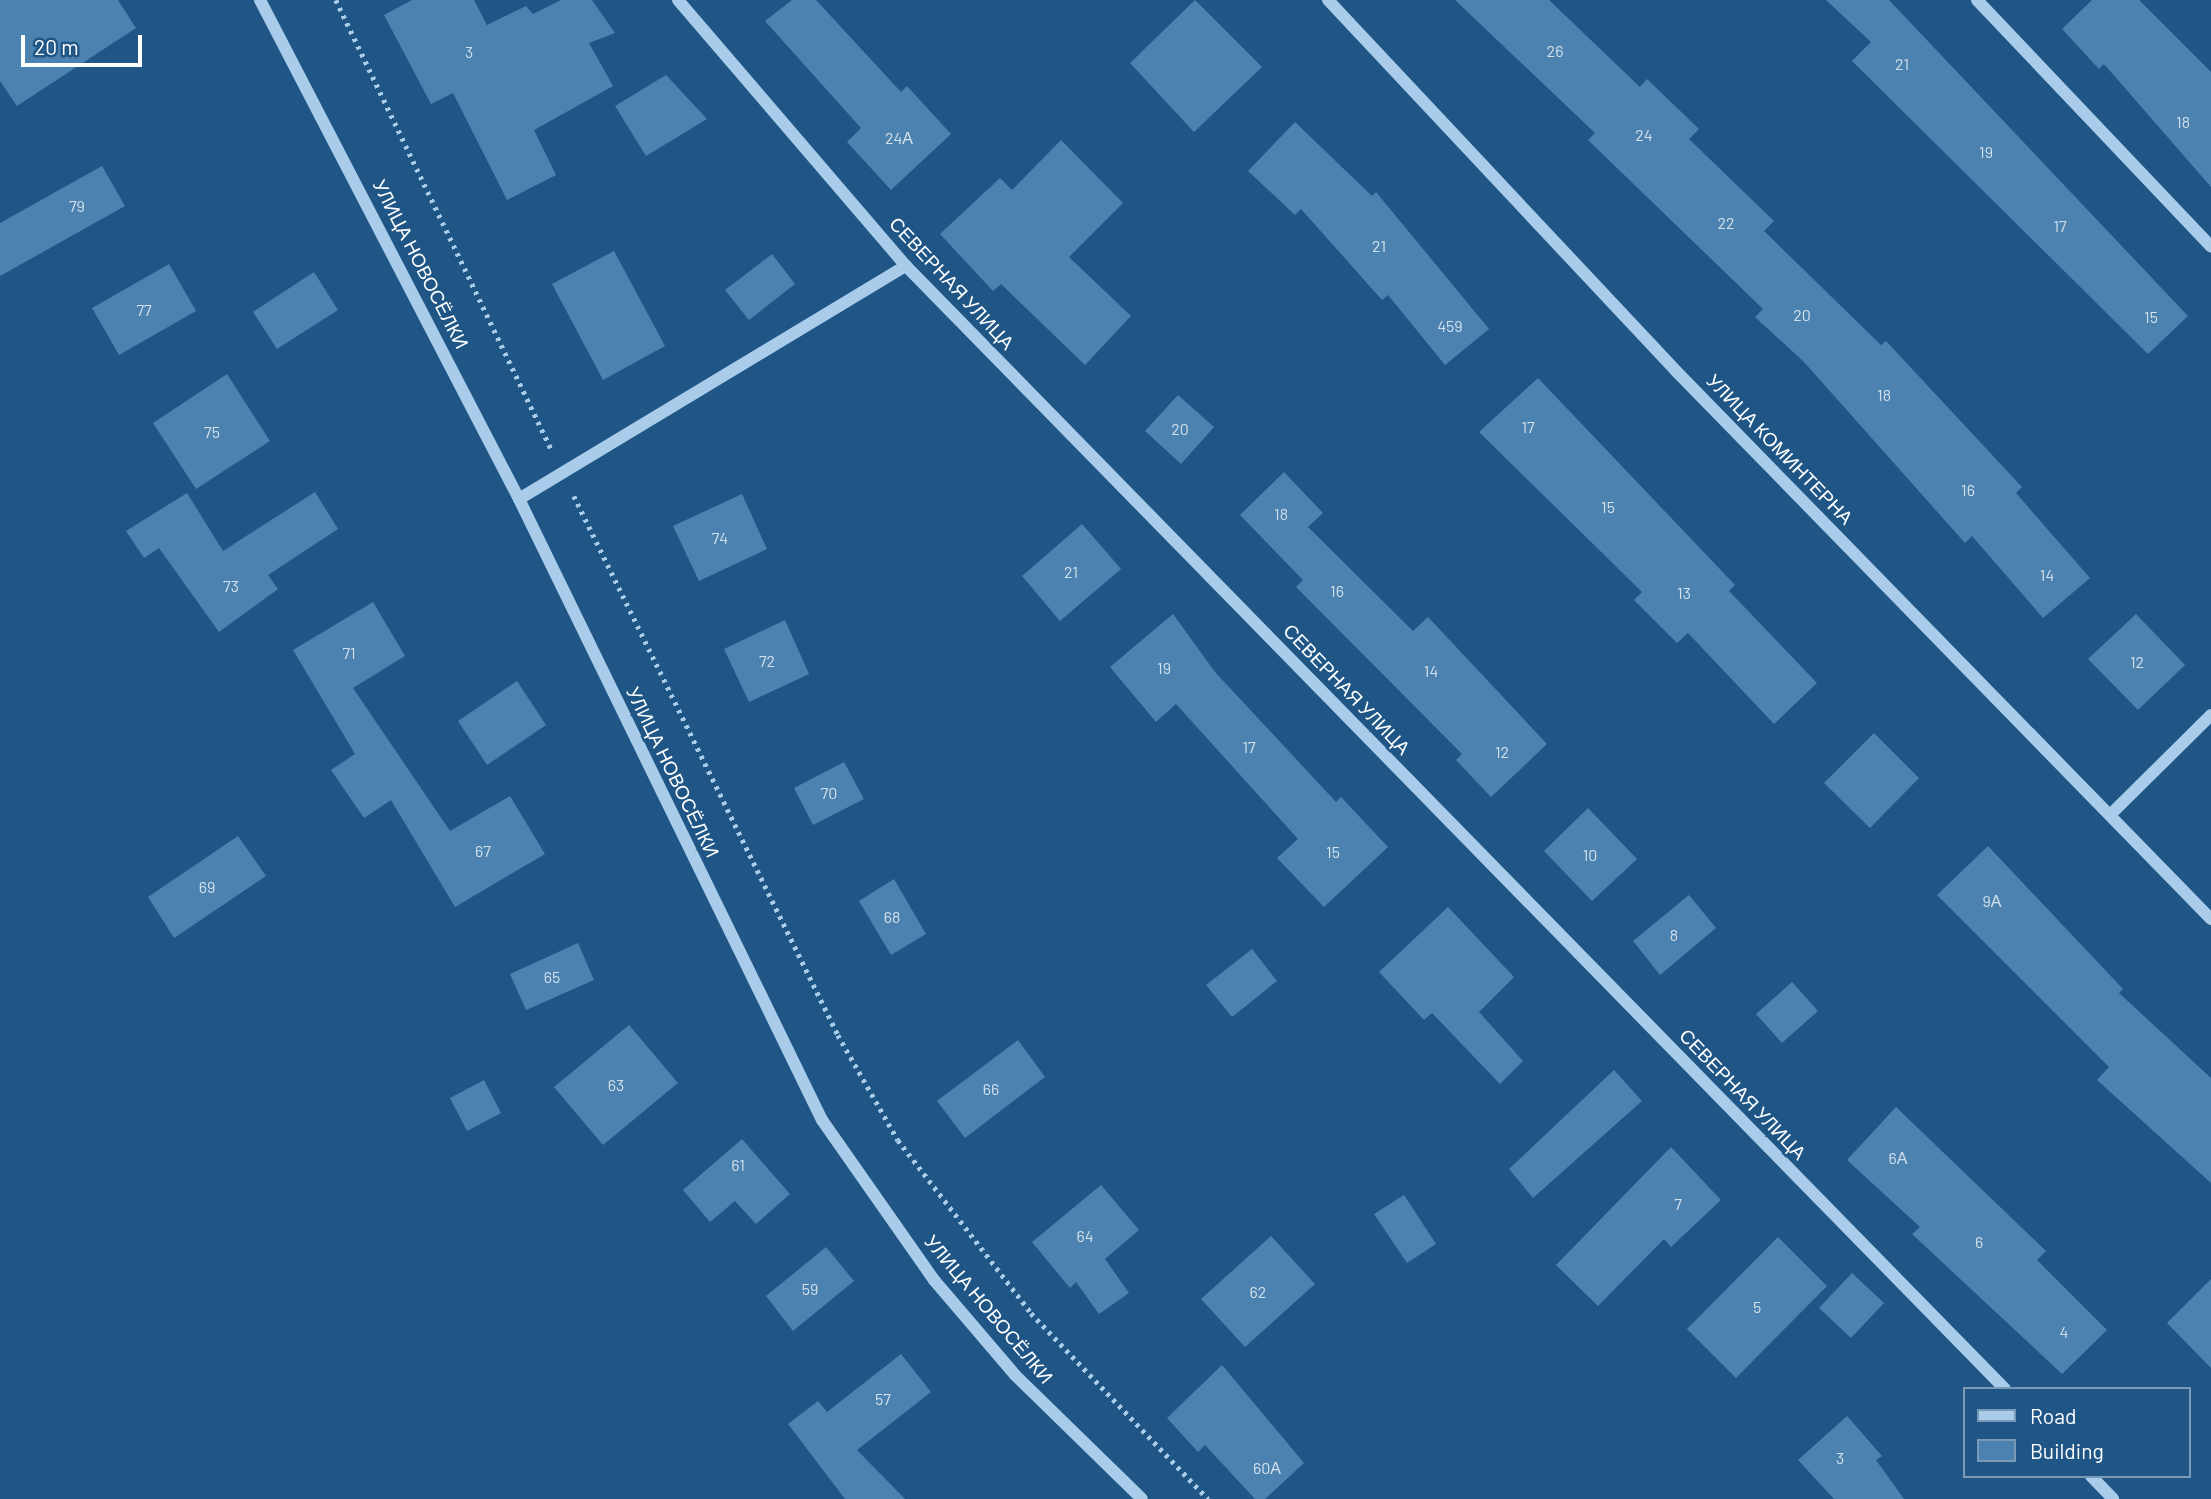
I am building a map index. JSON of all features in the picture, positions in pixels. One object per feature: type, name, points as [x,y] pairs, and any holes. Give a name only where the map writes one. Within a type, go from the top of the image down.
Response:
[{"type":"street","name":"УЛИЦА НОВОСЁЛКИ","points":[[260,0],[519,499],[822,1120],[934,1280],[988,1343],[1142,1499]]},
{"type":"street","name":"СЕВЕРНАЯ УЛИЦА","points":[[678,0],[906,265],[2003,1387]]},
{"type":"street","name":"УЛИЦА КОМИНТЕРНА","points":[[1328,0],[1676,371],[2211,919]]},
{"type":"street","points":[[1978,0],[2211,247]]},
{"type":"street","points":[[519,499],[906,265]]},
{"type":"street","points":[[2110,815],[2211,715]]},
{"type":"street","points":[[2093,1478],[2113,1499]]},
{"type":"path","points":[[336,0],[838,1035],[898,1140],[1031,1313],[1208,1499]]},
{"type":"building","points":[[0,0],[118,0],[136,28],[17,106],[0,81]]},
{"type":"building","points":[[412,0],[474,0],[487,25],[526,6],[533,14],[561,0],[592,0],[615,33],[589,43],[613,86],[534,130],[556,175],[507,200],[453,93],[431,104],[384,15]]},
{"type":"building","points":[[792,0],[816,0],[901,92],[907,86],[951,134],[891,190],[847,142],[861,128],[765,21]]},
{"type":"building","points":[[1195,0],[1262,67],[1194,132],[1130,63]]},
{"type":"building","points":[[1455,0],[1549,0],[1640,87],[1647,79],[1699,129],[1689,139],[1774,221],[1764,231],[1881,345],[1886,341],[2022,487],[2016,493],[2090,578],[2043,618],[1972,536],[1965,543],[1804,362],[1755,317],[1763,309],[1588,140],[1595,133]]},
{"type":"building","points":[[1826,0],[1889,0],[2188,316],[2148,354],[1852,61],[1871,42]]},
{"type":"building","points":[[2092,0],[2139,0],[2211,72],[2211,187],[2104,64],[2099,69],[2062,29]]},
{"type":"building","points":[[666,75],[707,119],[646,156],[615,106]]},
{"type":"building","points":[[1295,122],[1372,196],[1376,192],[1489,329],[1445,365],[1388,295],[1382,300],[1301,209],[1295,215],[1248,171]]},
{"type":"building","points":[[1061,140],[1123,203],[1069,257],[1131,316],[1085,365],[1001,284],[993,291],[940,234],[1000,178],[1012,190]]},
{"type":"building","points":[[102,166],[125,206],[0,276],[0,223]]},
{"type":"building","points":[[614,251],[665,346],[603,380],[552,284]]},
{"type":"building","points":[[772,254],[795,284],[749,320],[725,290]]},
{"type":"building","points":[[169,264],[196,311],[119,355],[92,308]]},
{"type":"building","points":[[314,272],[338,310],[277,349],[253,312]]},
{"type":"building","points":[[227,374],[270,441],[196,489],[153,423]]},
{"type":"building","points":[[1538,378],[1735,585],[1729,591],[1817,683],[1774,724],[1688,633],[1677,643],[1634,600],[1642,592],[1479,432]]},
{"type":"building","points":[[1178,395],[1214,427],[1181,464],[1145,431]]},
{"type":"building","points":[[1284,472],[1323,513],[1308,527],[1413,631],[1428,617],[1547,744],[1491,797],[1456,760],[1462,754],[1296,587],[1303,580],[1240,515]]},
{"type":"building","points":[[315,492],[338,529],[268,575],[278,589],[219,632],[159,548],[144,558],[126,531],[187,493],[223,551]]},
{"type":"building","points":[[742,494],[767,549],[699,581],[673,526]]},
{"type":"building","points":[[1082,524],[1121,569],[1060,621],[1022,576]]},
{"type":"building","points":[[373,602],[405,656],[353,688],[450,831],[510,796],[545,854],[455,907],[391,800],[364,818],[331,770],[355,754],[293,650]]},
{"type":"building","points":[[1173,614],[1215,672],[1336,802],[1341,797],[1388,847],[1324,907],[1277,858],[1298,839],[1176,704],[1156,722],[1110,667]]},
{"type":"building","points":[[2136,614],[2185,665],[2138,710],[2088,659]]},
{"type":"building","points":[[785,620],[809,674],[749,702],[724,649]]},
{"type":"building","points":[[517,681],[546,725],[487,765],[458,721]]},
{"type":"building","points":[[1874,733],[1919,778],[1870,828],[1824,783]]},
{"type":"building","points":[[844,762],[864,799],[813,825],[794,788]]},
{"type":"building","points":[[1588,808],[1637,859],[1592,901],[1544,851]]},
{"type":"building","points":[[238,836],[266,876],[174,938],[148,897]]},
{"type":"building","points":[[1988,846],[2123,989],[2119,993],[2211,1078],[2211,1183],[2097,1080],[2109,1067],[1937,895]]},
{"type":"building","points":[[894,879],[926,934],[891,955],[859,901]]},
{"type":"building","points":[[1689,895],[1716,928],[1660,975],[1633,941]]},
{"type":"building","points":[[1448,907],[1514,977],[1479,1012],[1523,1061],[1500,1084],[1432,1013],[1424,1020],[1379,972]]},
{"type":"building","points":[[578,943],[594,980],[526,1010],[510,974]]},
{"type":"building","points":[[1252,949],[1277,981],[1232,1017],[1206,985]]},
{"type":"building","points":[[1792,982],[1818,1011],[1782,1043],[1756,1014]]},
{"type":"building","points":[[629,1025],[678,1083],[603,1145],[554,1087]]},
{"type":"building","points":[[1018,1040],[1045,1077],[965,1138],[937,1101]]},
{"type":"building","points":[[1614,1070],[1642,1101],[1533,1198],[1509,1169]]},
{"type":"building","points":[[484,1080],[501,1113],[467,1131],[450,1098]]},
{"type":"building","points":[[1896,1107],[2046,1251],[2037,1260],[2107,1330],[2062,1374],[1912,1234],[1920,1227],[1847,1160]]},
{"type":"building","points":[[742,1139],[790,1194],[756,1224],[735,1201],[710,1222],[683,1190]]},
{"type":"building","points":[[1671,1147],[1721,1200],[1671,1247],[1664,1239],[1598,1306],[1556,1265]]},
{"type":"building","points":[[1101,1185],[1139,1230],[1105,1259],[1129,1293],[1099,1314],[1076,1282],[1070,1288],[1032,1242]]},
{"type":"building","points":[[1404,1195],[1436,1244],[1407,1263],[1374,1214]]},
{"type":"building","points":[[1271,1236],[1315,1284],[1245,1347],[1201,1299]]},
{"type":"building","points":[[1778,1237],[1827,1286],[1736,1378],[1687,1329]]},
{"type":"building","points":[[826,1247],[854,1281],[793,1331],[766,1296]]},
{"type":"building","points":[[1852,1273],[1884,1303],[1851,1338],[1819,1308]]},
{"type":"building","points":[[2211,1279],[2211,1368],[2167,1323]]},
{"type":"building","points":[[901,1354],[931,1392],[857,1450],[905,1499],[845,1499],[788,1424],[818,1401],[827,1412]]},
{"type":"building","points":[[1222,1365],[1304,1463],[1265,1499],[1255,1499],[1205,1445],[1198,1452],[1167,1418]]},
{"type":"building","points":[[1847,1416],[1882,1456],[1876,1460],[1904,1499],[1834,1499],[1798,1460]]}]
